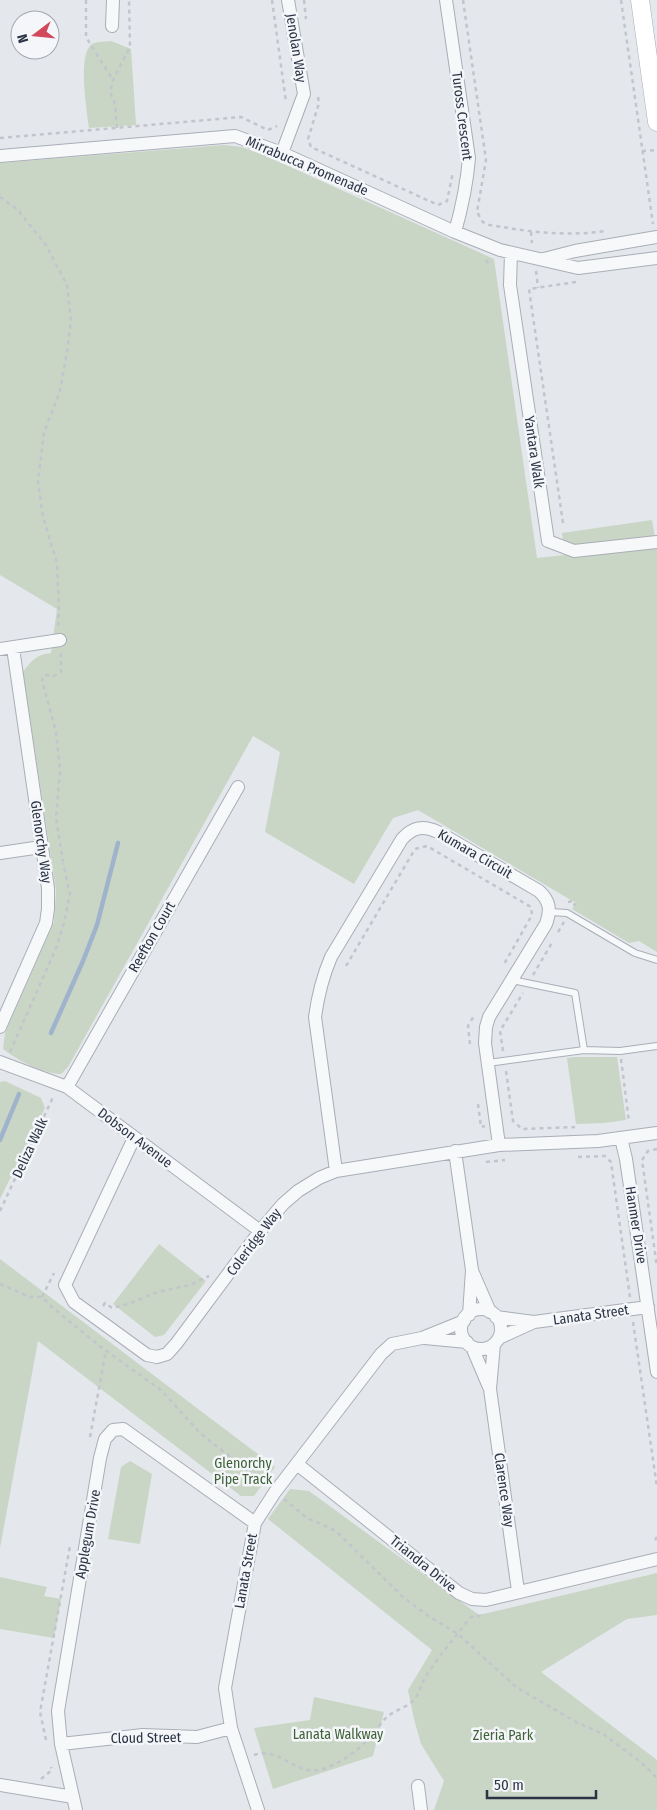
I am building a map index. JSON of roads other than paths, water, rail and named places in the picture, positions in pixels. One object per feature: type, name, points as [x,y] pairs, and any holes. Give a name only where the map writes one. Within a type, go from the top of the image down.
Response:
[{"type":"street","points":[[112,26],[113,0]]},
{"type":"street","name":"Jenolan Way","points":[[282,153],[304,94],[288,0]]},
{"type":"street","name":"Tuross Crescent","points":[[446,0],[469,158],[463,202],[455,232]]},
{"type":"street","points":[[640,0],[657,122]]},
{"type":"street","name":"Mirrabucca Promenade","points":[[0,156],[235,136],[282,153],[455,232],[511,252],[578,268],[657,258]]},
{"type":"street","name":"Mirrabucca Promenade","points":[[541,259],[575,250],[656,238]]},
{"type":"street","name":"Yantara Walk","points":[[511,252],[510,285],[548,541],[574,550],[657,542]]},
{"type":"street","points":[[0,649],[60,640]]},
{"type":"street","name":"Glenorchy Way","points":[[0,1027],[46,923],[48,909],[48,888],[13,648]]},
{"type":"street","name":"Reefton Court","points":[[63,1086],[238,787]]},
{"type":"street","name":"Kumara Circuit","points":[[336,1171],[315,1017],[318,993],[322,977],[332,957],[402,839],[410,831],[418,828],[428,828],[438,832],[539,891],[545,897],[550,909]]},
{"type":"street","points":[[0,853],[42,847]]},
{"type":"street","points":[[499,1145],[485,1043],[486,1027],[489,1017],[546,924],[550,909]]},
{"type":"street","name":"Dobson Avenue","points":[[0,1062],[63,1086],[260,1231]]},
{"type":"street","name":"Coleridge Way","points":[[134,1138],[66,1285],[74,1302],[148,1355],[157,1357],[167,1354],[228,1276],[260,1231],[283,1204],[298,1191],[319,1178],[336,1171],[499,1145],[598,1142],[657,1133]]},
{"type":"street","name":"Hanmer Drive","points":[[621,1138],[626,1159],[657,1372]]},
{"type":"street","points":[[455,1151],[472,1270],[466,1318],[462,1332],[469,1344],[483,1349],[496,1341],[501,1327],[472,1270]]},
{"type":"street","name":"Lanata Street","points":[[493,1314],[534,1322],[648,1307]]},
{"type":"street","points":[[466,1318],[479,1310],[493,1314]]},
{"type":"street","name":"Lanata Street","points":[[258,1810],[231,1728],[224,1688],[255,1523],[275,1492],[381,1354],[392,1344],[422,1338],[466,1318]]},
{"type":"street","name":"Lanata Street","points":[[496,1341],[534,1322]]},
{"type":"street","name":"Lanata Street","points":[[422,1338],[469,1344]]},
{"type":"street","name":"Clarence Way","points":[[496,1341],[490,1389],[518,1591]]},
{"type":"street","name":"Clarence Way","points":[[469,1344],[490,1389]]},
{"type":"street","name":"Applegum Drive","points":[[76,1810],[61,1744],[58,1711],[100,1458],[105,1439],[113,1430],[123,1429],[255,1523]]},
{"type":"street","name":"Triandra Drive","points":[[298,1464],[459,1594],[472,1599],[484,1600],[657,1558]]},
{"type":"street","name":"Cloud Street","points":[[61,1744],[143,1735],[197,1737],[231,1728]]},
{"type":"street","points":[[0,1785],[73,1797]]},
{"type":"street","points":[[418,1786],[421,1810]]},
{"type":"lane","points":[[550,909],[569,914],[635,953],[657,960]]},
{"type":"lane","points":[[512,980],[575,994],[584,1050]]},
{"type":"lane","points":[[488,1063],[584,1050],[620,1051],[657,1046]]},
{"type":"waterway","points":[[51,1033],[97,925],[118,843]]},
{"type":"waterway","points":[[0,1140],[19,1094]]},
{"type":"park label","name":"Glenorchy Pipe Track","points":[[243,1472]]},
{"type":"park label","name":"Lanata Walkway","points":[[338,1734]]},
{"type":"park label","name":"Zieria Park","points":[[503,1735]]}]
